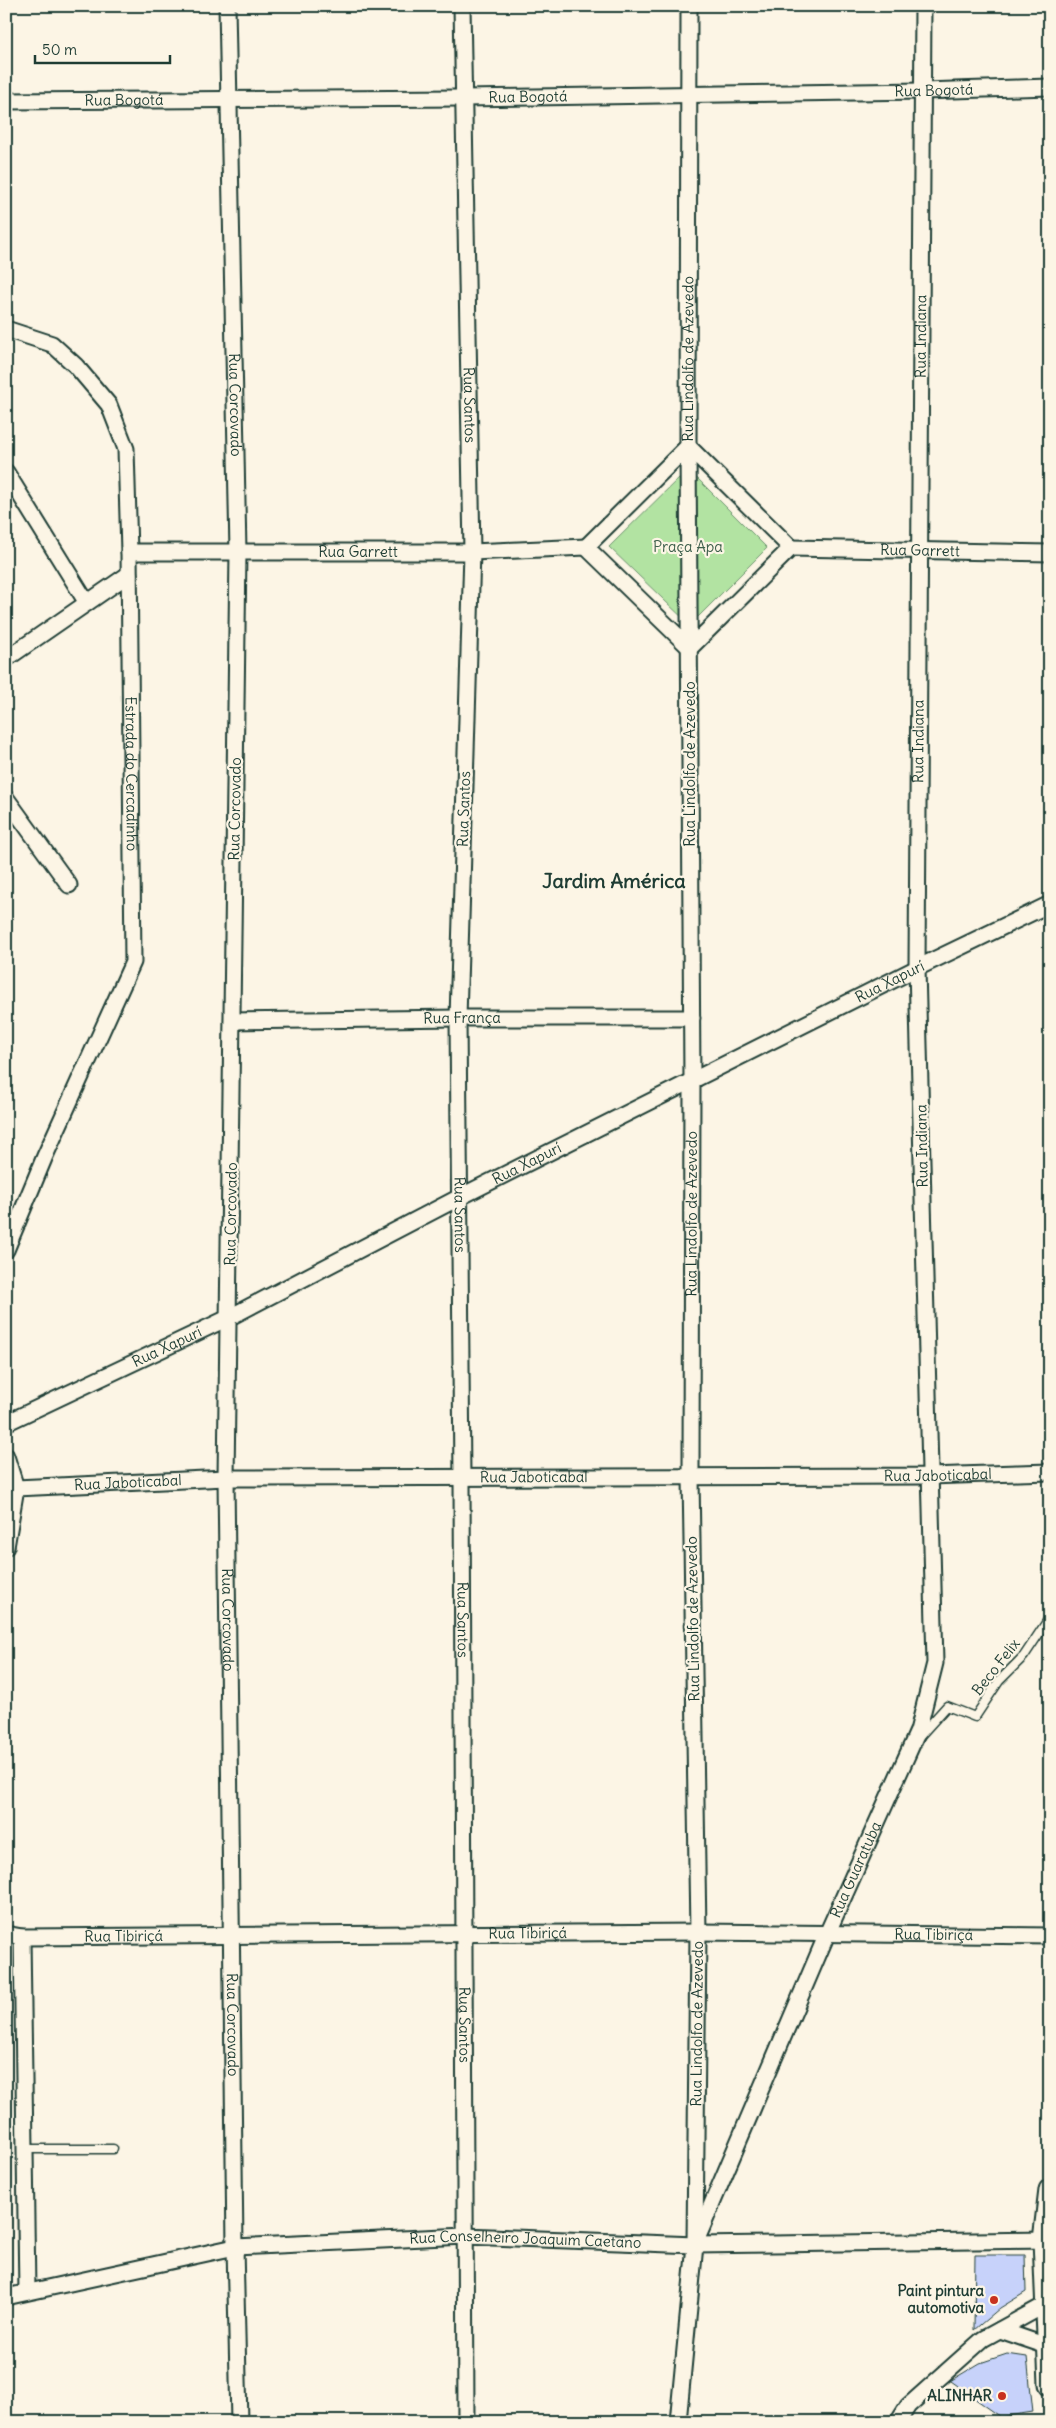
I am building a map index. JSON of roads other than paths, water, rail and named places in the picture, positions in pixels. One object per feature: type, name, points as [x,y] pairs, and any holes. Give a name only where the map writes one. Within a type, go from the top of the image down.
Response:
[{"type":"main road","points":[[1050,2190],[1045,2305],[1050,2384]]},
{"type":"street","name":"Rua Corcovado","points":[[227,6],[238,552],[230,1317],[226,1478],[235,2247],[240,2422]]},
{"type":"street","name":"Rua Santos","points":[[462,6],[462,98],[472,552],[458,1018],[466,2422]]},
{"type":"street","name":"Rua Lindolfo de Azevedo","points":[[678,2422],[695,2245],[698,1932],[691,1477],[692,1018],[688,446],[689,6]]},
{"type":"street","name":"Rua Indiana","points":[[922,6],[918,968],[930,1476]]},
{"type":"street","name":"Rua Bogotá","points":[[6,101],[462,98],[689,93],[923,91],[1050,87]]},
{"type":"street","name":"Estrada do Cercadinho","points":[[6,329],[52,344],[76,366],[109,404],[126,449],[129,552],[133,962],[45,1156],[6,1250]]},
{"type":"street","points":[[688,446],[791,548],[690,648],[586,547],[688,446]]},
{"type":"street","points":[[6,472],[87,603]]},
{"type":"street","name":"Rua Garrett","points":[[129,552],[472,552],[586,547]]},
{"type":"street","name":"Rua Garrett","points":[[791,548],[1050,553]]},
{"type":"street","points":[[6,659],[129,574]]},
{"type":"street","points":[[6,798],[69,885]]},
{"type":"street","name":"Rua Xapurí","points":[[6,1423],[230,1317],[460,1197],[1050,904]]},
{"type":"street","name":"Rua França","points":[[233,1021],[458,1018],[692,1018]]},
{"type":"street","points":[[6,1456],[16,1488],[6,1547]]},
{"type":"street","name":"Rua Jaboticabal","points":[[16,1488],[226,1478],[462,1479],[930,1476],[1050,1472]]},
{"type":"street","name":"Rua Guaratuba","points":[[695,2245],[827,1934],[918,1731],[935,1663],[930,1476]]},
{"type":"street","name":"Rua Tibiriçá","points":[[6,1934],[22,1937],[698,1932],[1050,1936]]},
{"type":"street","points":[[22,1937],[27,2291]]},
{"type":"street","name":"Rua Conselheiro Joaquim Caetano","points":[[6,2297],[235,2247],[465,2236],[695,2245],[1047,2240]]},
{"type":"street","points":[[898,2422],[908,2406],[941,2374],[983,2339],[1045,2305]]},
{"type":"street","points":[[1000,2330],[1047,2346]]},
{"type":"lane","name":"Beco Felix","points":[[913,1744],[947,1706],[975,1717],[999,1681],[1024,1656],[1050,1617]]},
{"type":"lane","points":[[24,2148],[113,2149]]},
{"type":"place","name":"Paint pintura automotiva","points":[[994,2300]]},
{"type":"place","name":"ALINHAR","points":[[1002,2396]]},
{"type":"district","name":"Jardim América","points":[[614,881]]},
{"type":"park label","name":"Praça Apa","points":[[688,547]]}]
